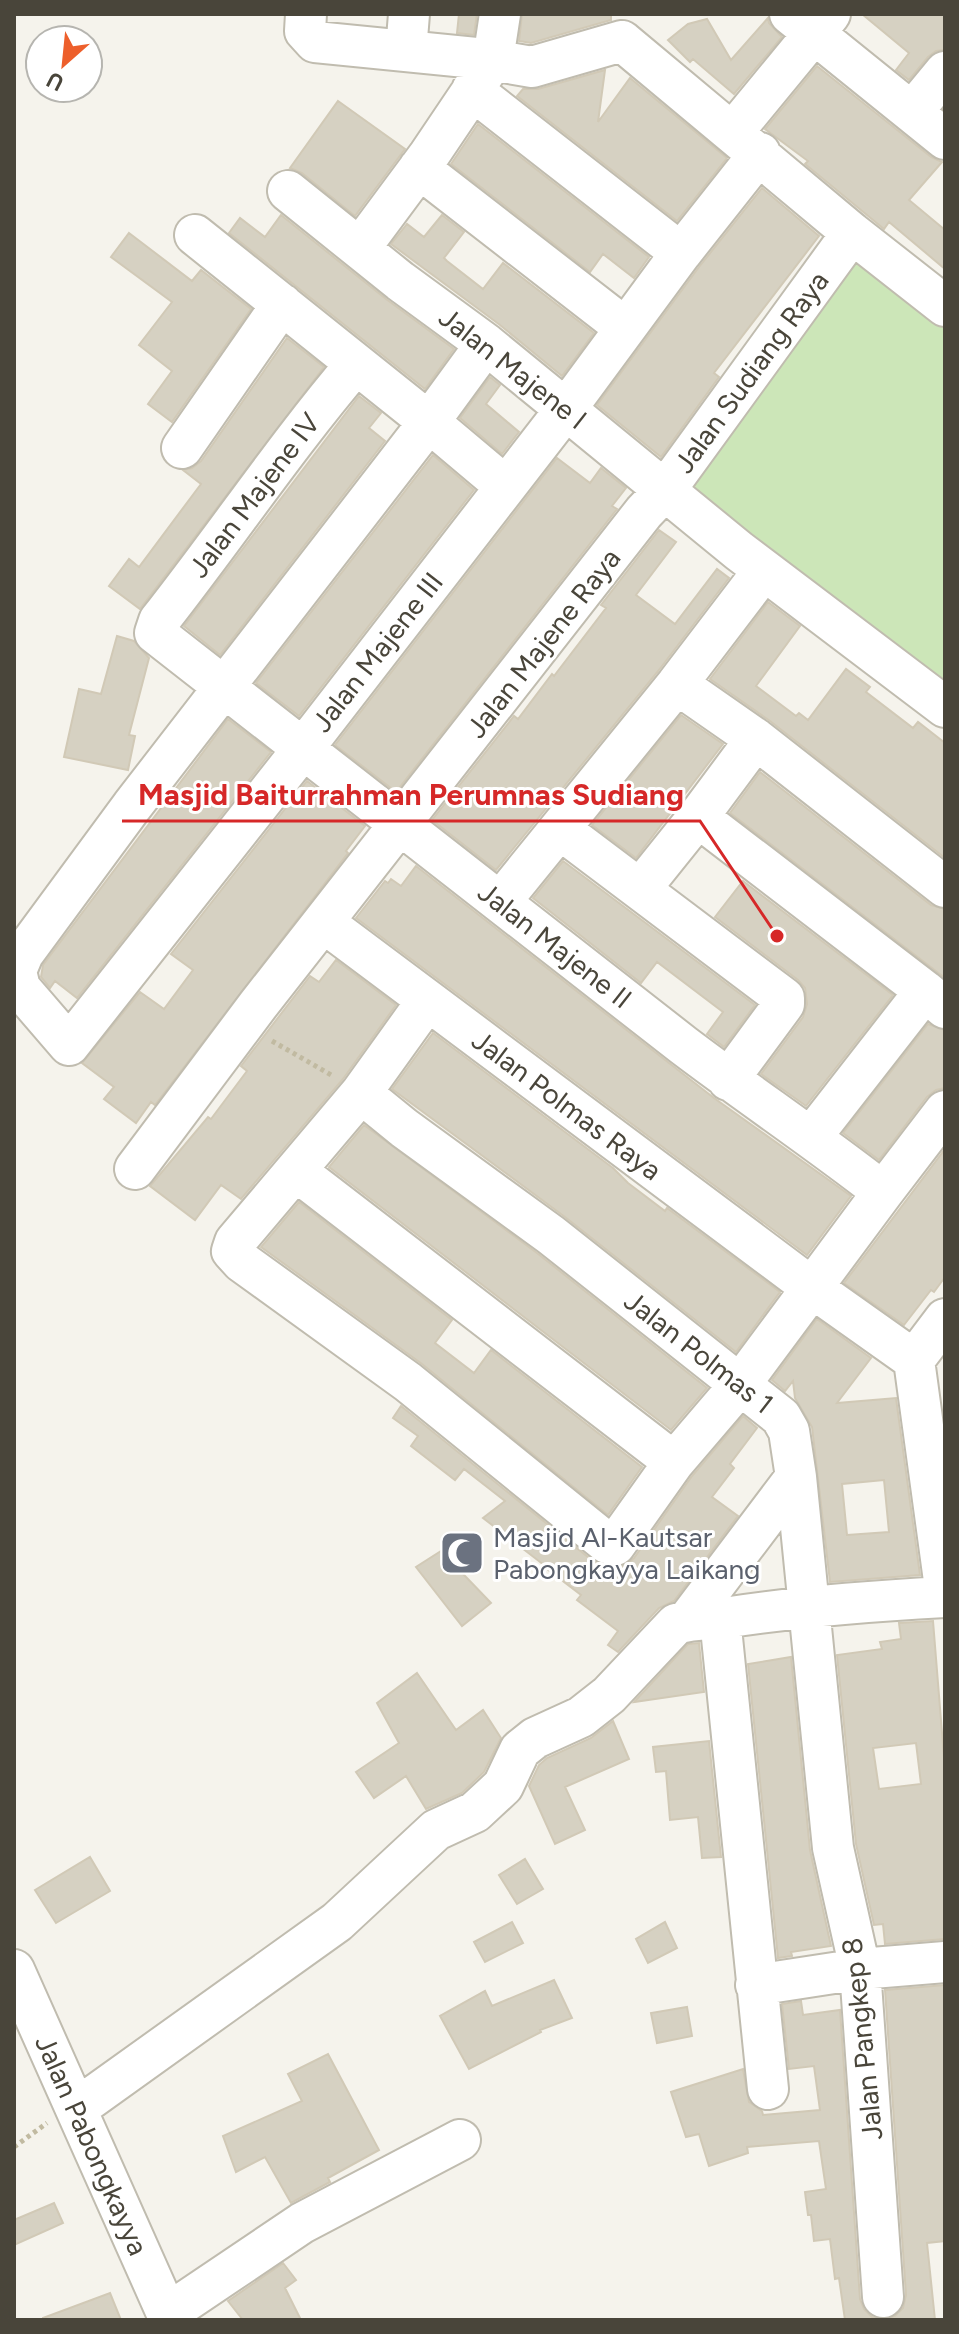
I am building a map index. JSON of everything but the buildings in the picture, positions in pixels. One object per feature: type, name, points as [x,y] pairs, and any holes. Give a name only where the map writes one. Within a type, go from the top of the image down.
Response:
[{"type":"street","points":[[306,14],[305,31],[315,42],[408,32],[483,75],[681,253]]},
{"type":"street","points":[[360,248],[483,75],[500,14]]},
{"type":"street","points":[[812,20],[945,139]]},
{"type":"street","name":"Jalan Majene III","points":[[224,687],[23,954],[16,971],[20,988],[69,1045],[566,409],[681,253],[812,20]]},
{"type":"street","points":[[483,75],[543,66],[624,27],[746,142],[852,233],[945,306]]},
{"type":"street","points":[[912,112],[945,72]]},
{"type":"street","points":[[424,162],[624,327]]},
{"type":"street","name":"Jalan Majene I","points":[[288,191],[400,281],[486,344],[666,489]]},
{"type":"street","name":"Jalan Sudiang Raya","points":[[852,233],[666,489],[764,570],[945,707]]},
{"type":"street","points":[[195,235],[505,486]]},
{"type":"street","points":[[182,448],[282,304]]},
{"type":"street","points":[[224,687],[486,344]]},
{"type":"street","name":"Jalan Majene IV","points":[[155,628],[320,406],[356,364]]},
{"type":"street","name":"Jalan Majene Raya","points":[[135,1169],[323,922],[644,512],[666,489]]},
{"type":"street","points":[[501,901],[561,830],[764,570]]},
{"type":"street","name":"Jalan Majene II","points":[[155,628],[158,636],[400,826],[501,901],[728,1080],[812,1136],[883,1192]]},
{"type":"street","points":[[677,684],[756,739],[945,887]]},
{"type":"street","points":[[641,888],[756,739]]},
{"type":"street","points":[[698,817],[935,1000],[812,1136]]},
{"type":"street","points":[[561,830],[784,998],[784,1004],[728,1080]]},
{"type":"street","name":"Jalan Polmas Raya","points":[[323,922],[811,1287],[914,1360]]},
{"type":"street","points":[[427,1001],[361,1093],[235,1242],[232,1251],[242,1262],[408,1382],[607,1543],[615,1545],[674,1462],[739,1386],[945,1111]]},
{"type":"street","name":"Jalan Polmas 1","points":[[361,1093],[551,1235],[781,1417],[789,1431],[796,1477],[822,1734]]},
{"type":"street","points":[[296,1171],[674,1462]]},
{"type":"street","points":[[945,1319],[914,1360],[939,1494],[945,1588]]},
{"type":"street","points":[[768,2089],[704,1619],[796,1477]]},
{"type":"street","points":[[76,2109],[337,1922],[436,1830],[475,1812],[503,1786],[520,1750],[535,1738],[581,1717],[609,1695],[676,1624],[808,1606],[945,1597]]},
{"type":"street","name":"Jalan Pangkep 8","points":[[822,1734],[833,1848],[860,1969],[883,2297]]},
{"type":"street","points":[[756,1985],[860,1969],[945,1962]]},
{"type":"street","name":"Jalan Pabongkayya","points":[[14,1970],[168,2317]]},
{"type":"street","points":[[168,2317],[302,2223],[460,2140]]},
{"type":"path","points":[[244,1024],[361,1093]]},
{"type":"green space","points":[[852,233],[945,305],[945,707],[666,489]]},
{"type":"place","name":"Masjid Baiturrahman Perumnas Sudiang","points":[[777,936]]},
{"type":"place","name":"Masjid Al-Kautsar Pabongkayya Laikang","points":[[462,1553]]}]
